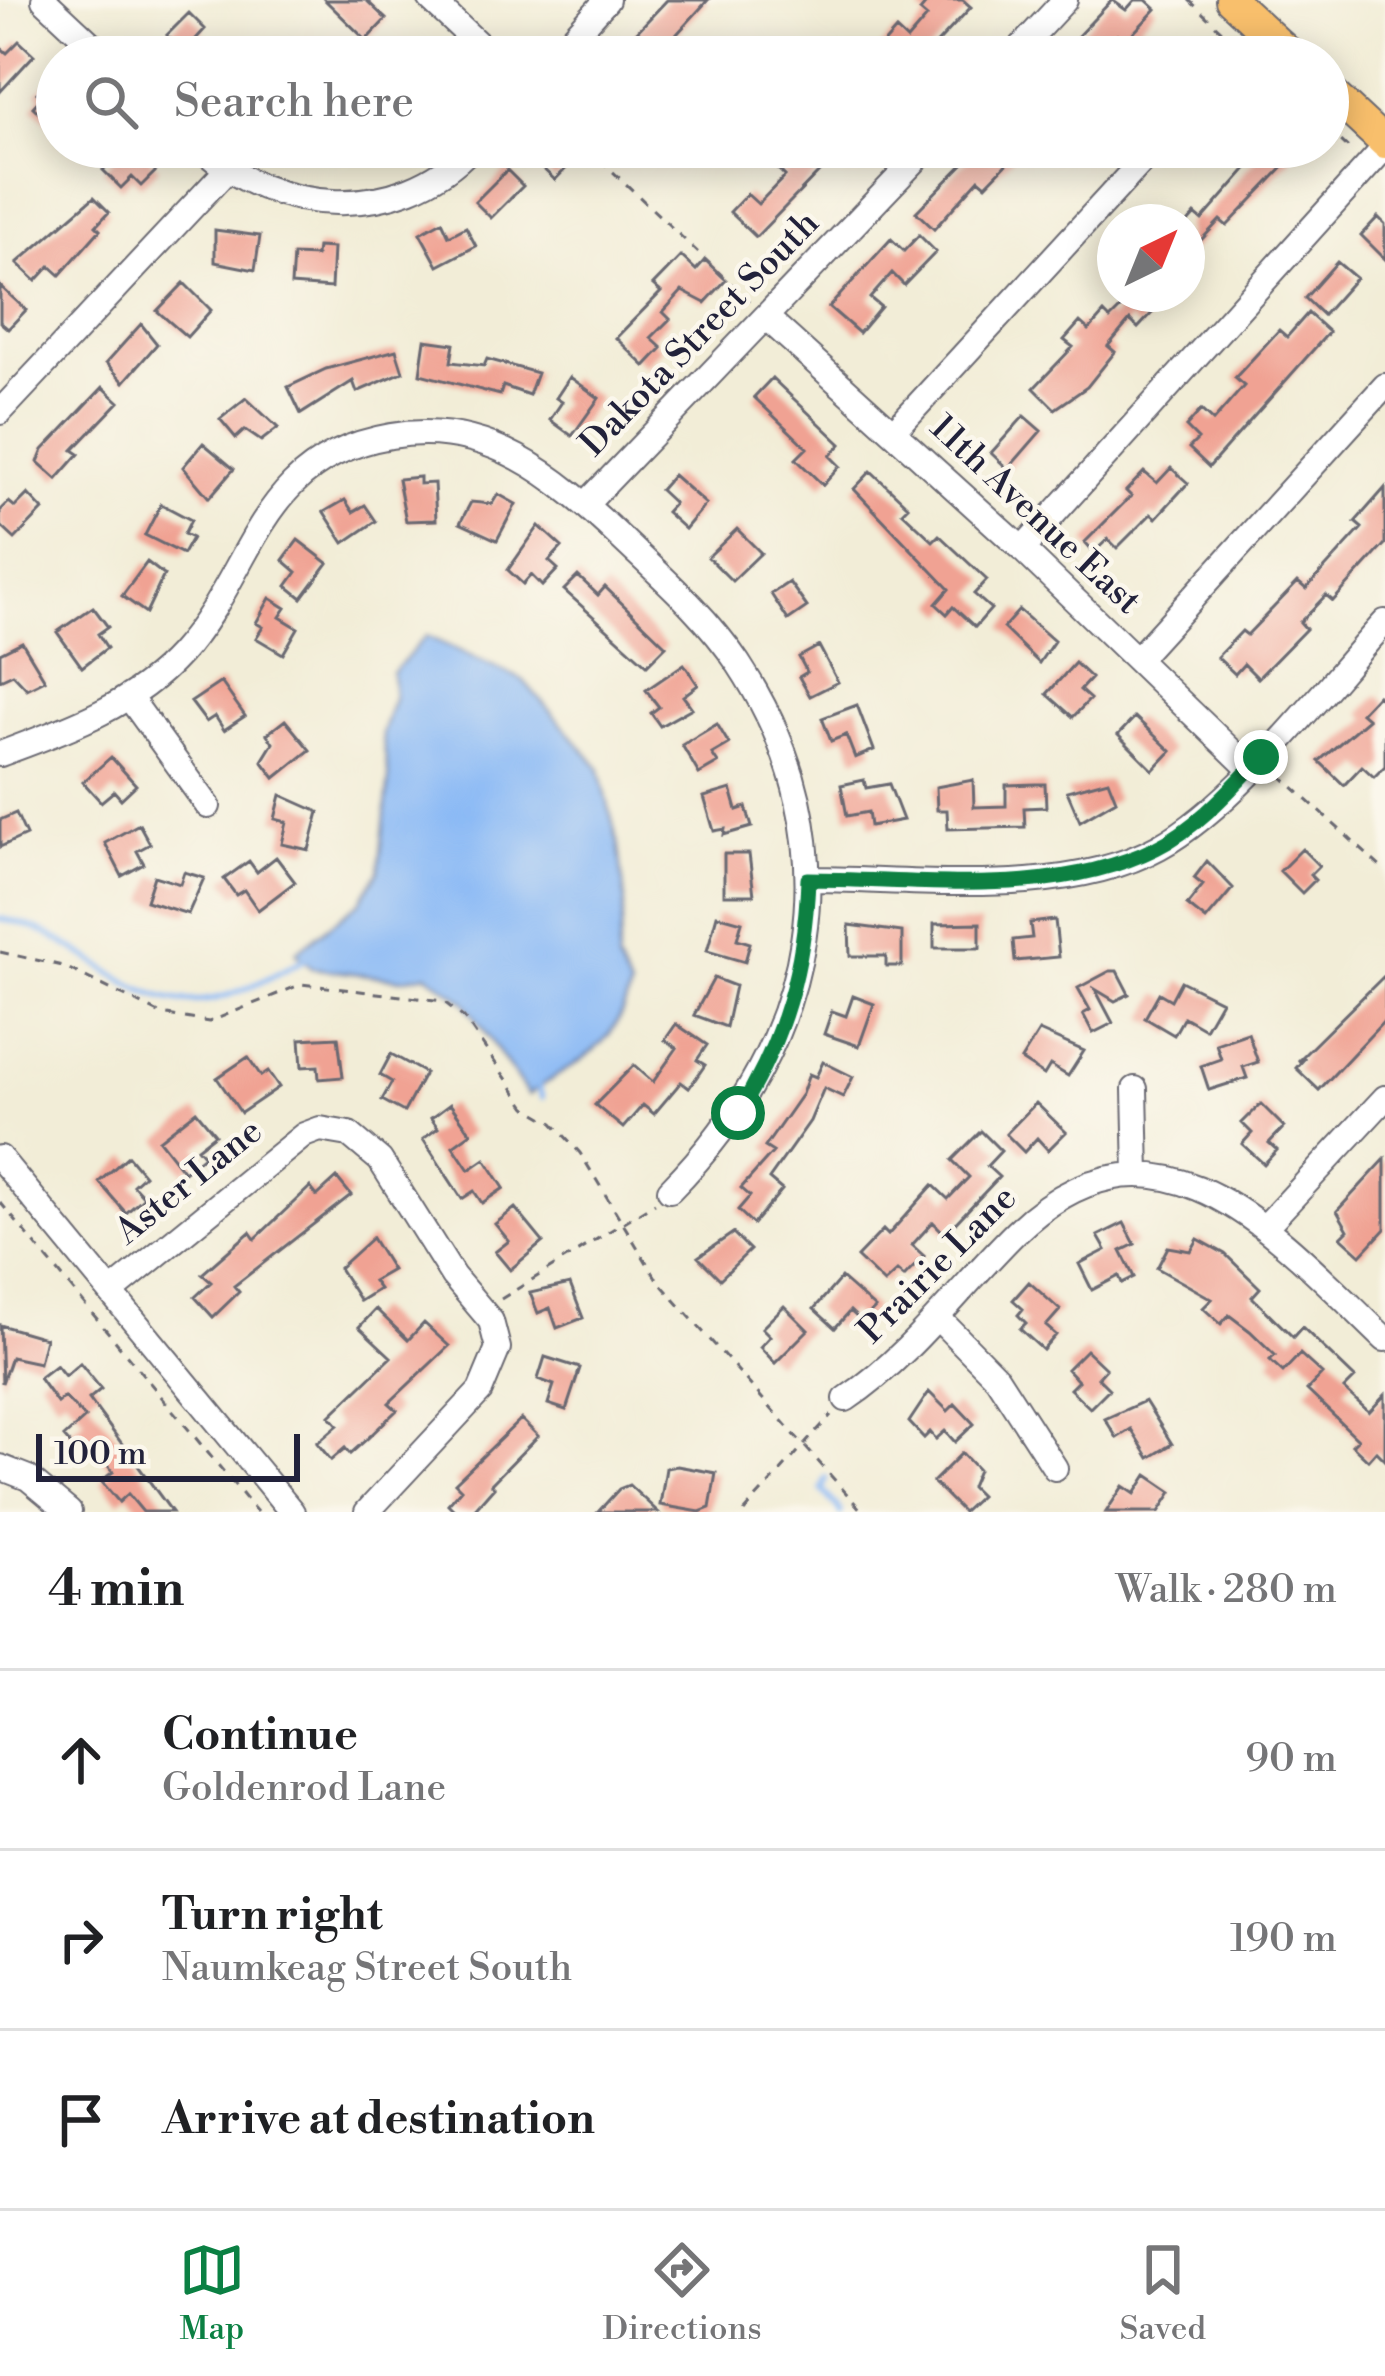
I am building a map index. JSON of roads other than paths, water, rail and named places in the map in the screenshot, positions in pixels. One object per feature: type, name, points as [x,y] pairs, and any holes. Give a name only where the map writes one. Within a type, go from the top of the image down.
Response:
[{"type":"main road","points":[[1232,0],[1245,36]]},
{"type":"main road","points":[[1349,110],[1385,145]]},
{"type":"street","points":[[44,0],[83,36]]},
{"type":"street","points":[[431,0],[470,36]]},
{"type":"street","points":[[575,36],[608,0]]},
{"type":"street","points":[[1032,36],[1065,0]]},
{"type":"street","points":[[1022,549],[1385,145]]},
{"type":"street","points":[[223,168],[275,195],[356,201],[415,186],[441,168]]},
{"type":"street","name":"Dakota Street South","points":[[0,754],[129,698],[195,636],[277,498],[338,452],[396,435],[453,434],[512,452],[586,504],[908,168]]},
{"type":"street","points":[[893,432],[1137,168]]},
{"type":"street","points":[[0,412],[226,171]]},
{"type":"street","name":"11th Avenue East","points":[[768,319],[1255,763]]},
{"type":"street","points":[[1137,659],[1385,386]]},
{"type":"street","points":[[586,504],[694,607],[758,696],[788,767],[808,879],[795,992],[769,1060],[721,1136],[670,1190]]},
{"type":"street","points":[[808,879],[1048,879],[1112,867],[1160,847],[1255,763],[1385,622]]},
{"type":"street","points":[[129,698],[208,806]]},
{"type":"street","points":[[1136,1089],[1137,1175]]},
{"type":"street","points":[[1266,1226],[1385,1098]]},
{"type":"street","name":"Aster Lane","points":[[111,1292],[304,1135],[334,1130],[365,1144],[497,1335],[496,1361],[480,1391],[367,1512]]},
{"type":"street","points":[[0,1158],[292,1512]]},
{"type":"street","name":"Prairie Lane","points":[[845,1399],[894,1363],[1034,1216],[1072,1192],[1137,1175],[1206,1188],[1266,1226],[1385,1339]]},
{"type":"street","points":[[937,1317],[997,1378],[1055,1468]]},
{"type":"street","points":[[0,1467],[28,1478],[69,1512]]},
{"type":"water","points":[[426,636],[523,680],[599,767],[619,848],[625,900],[617,961],[630,989],[623,1010],[591,1053],[528,1095],[464,1001],[427,974],[402,979],[312,968],[296,952],[360,902],[379,871],[389,778],[382,734],[394,698],[392,673]]},
{"type":"waterway","points":[[0,919],[55,938],[131,984],[184,1001],[239,992],[309,957]]},
{"type":"waterway","points":[[536,1082],[542,1097]]},
{"type":"waterway","points":[[826,1478],[822,1490],[841,1512]]}]
